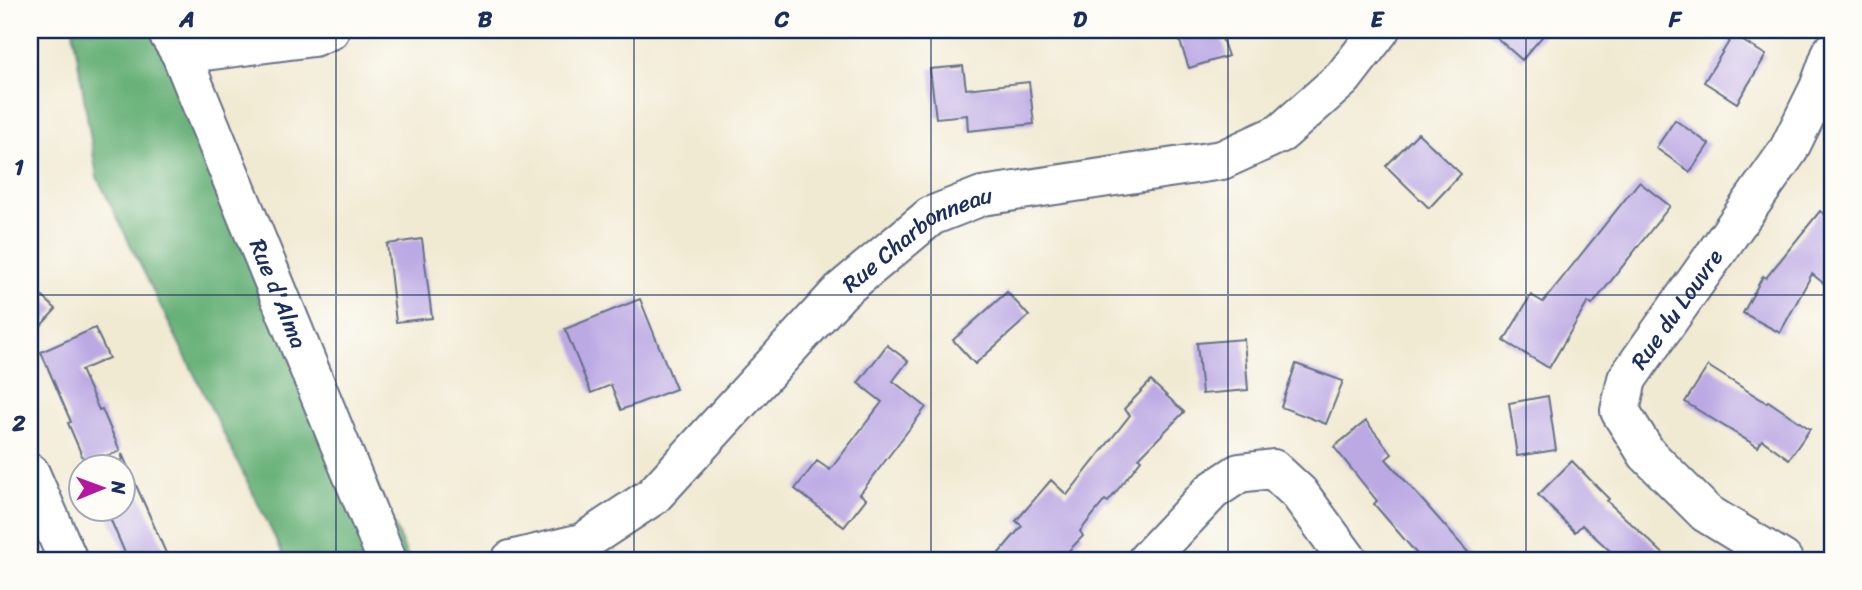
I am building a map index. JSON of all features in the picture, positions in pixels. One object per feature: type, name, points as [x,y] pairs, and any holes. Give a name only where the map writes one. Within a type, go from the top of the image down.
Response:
[{"type":"street","points":[[173,42],[313,37],[330,30]]},
{"type":"street","name":"Rue Charbonneau","points":[[511,560],[582,543],[653,496],[841,291],[931,216],[982,196],[1222,160],[1280,133],[1343,78],[1380,30]]},
{"type":"street","name":"Rue d'Alma","points":[[173,42],[387,560]]},
{"type":"street","name":"Rue du Louvre","points":[[1783,560],[1706,513],[1647,454],[1620,411],[1627,379],[1788,151],[1819,88],[1832,51]]},
{"type":"street","points":[[1147,560],[1212,491],[1239,473],[1273,469],[1300,494],[1348,560]]},
{"type":"street","points":[[30,473],[68,560]]},
{"type":"green space","points":[[73,30],[178,30],[189,47],[409,560],[286,560],[97,177]]},
{"type":"building","points":[[1176,30],[1219,30],[1228,56],[1189,68]]},
{"type":"building","points":[[1488,30],[1548,30],[1522,60]]},
{"type":"building","points":[[1733,35],[1766,55],[1737,103],[1704,82]]},
{"type":"building","points":[[963,66],[966,89],[1029,82],[1034,124],[968,131],[967,115],[936,118],[930,69]]},
{"type":"building","points":[[1675,120],[1709,144],[1690,172],[1656,148]]},
{"type":"building","points":[[1418,133],[1461,174],[1429,208],[1386,166]]},
{"type":"building","points":[[1639,182],[1670,206],[1592,305],[1588,302],[1549,368],[1504,341],[1531,295],[1543,302]]},
{"type":"building","points":[[1820,211],[1832,220],[1832,290],[1812,274],[1780,333],[1743,313],[1763,276],[1766,278]]},
{"type":"building","points":[[422,239],[432,318],[396,322],[387,244]]},
{"type":"building","points":[[30,285],[56,309],[30,338]]},
{"type":"building","points":[[1007,292],[1029,316],[975,364],[953,340]]},
{"type":"building","points":[[640,299],[676,389],[621,410],[611,385],[591,393],[565,329]]},
{"type":"building","points":[[95,328],[109,358],[81,370],[120,451],[113,454],[81,454],[68,423],[71,422],[41,352]]},
{"type":"building","points":[[1244,339],[1248,390],[1202,394],[1197,343]]},
{"type":"building","points":[[887,345],[908,361],[893,381],[926,407],[860,494],[866,499],[844,527],[795,489],[817,461],[830,470],[882,402],[858,383]]},
{"type":"building","points":[[1296,364],[1343,381],[1326,424],[1281,407]]},
{"type":"building","points":[[1708,366],[1810,429],[1789,459],[1762,440],[1758,447],[1685,402]]},
{"type":"building","points":[[1151,381],[1184,412],[1139,458],[1141,460],[1108,502],[1105,500],[1080,531],[1083,536],[1060,560],[993,560],[1022,526],[1016,521],[1051,480],[1067,495],[1130,415],[1124,409]]},
{"type":"building","points":[[1548,396],[1556,450],[1517,456],[1509,403]]},
{"type":"building","points":[[1366,421],[1392,454],[1386,459],[1475,560],[1422,560],[1374,504],[1377,501],[1334,447]]},
{"type":"building","points":[[1572,461],[1609,499],[1607,501],[1670,560],[1620,560],[1582,525],[1575,532],[1538,495]]},
{"type":"building","points":[[136,486],[169,560],[128,560],[112,524],[136,524]]}]
